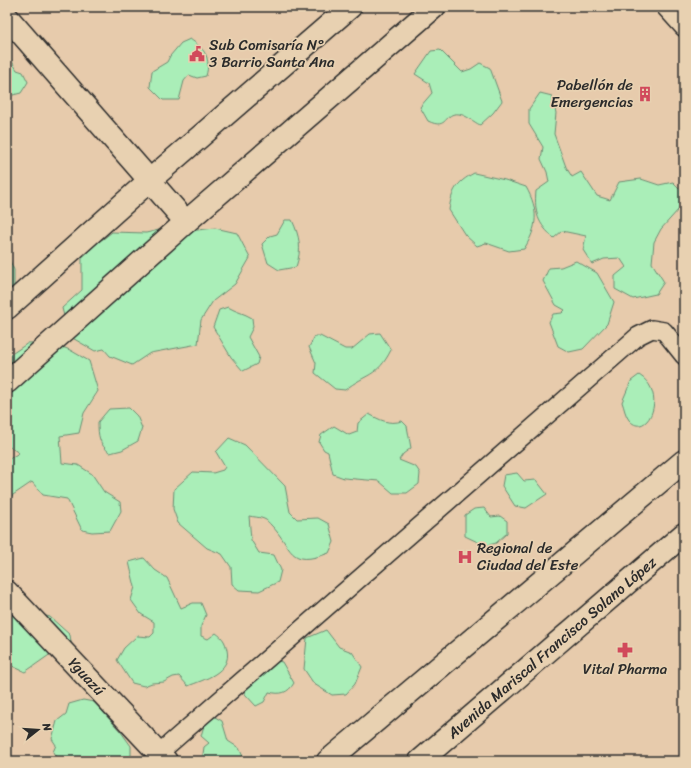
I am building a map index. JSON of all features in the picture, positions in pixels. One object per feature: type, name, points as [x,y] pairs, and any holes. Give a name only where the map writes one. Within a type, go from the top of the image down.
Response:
[{"type":"street","points":[[7,308],[150,180],[350,7]]},
{"type":"street","points":[[7,382],[186,222],[434,7]]},
{"type":"street","points":[[7,17],[186,222]]},
{"type":"street","points":[[328,761],[684,461]]},
{"type":"street","name":"Avenida Mariscal Francisco Solano López","points":[[420,761],[684,534]]},
{"type":"street","name":"Yguazú","points":[[7,592],[162,757]]},
{"type":"lane","points":[[665,7],[684,28]]},
{"type":"lane","points":[[162,757],[638,336],[652,329],[664,331],[684,356]]},
{"type":"green space","points":[[190,39],[200,47],[206,55],[208,64],[206,76],[197,78],[189,75],[184,81],[179,100],[163,100],[150,87],[152,71],[167,62],[181,43]]},
{"type":"green space","points":[[440,50],[462,72],[471,69],[480,63],[490,68],[502,101],[493,113],[480,125],[459,114],[450,116],[443,123],[439,124],[428,121],[420,107],[432,93],[429,83],[415,74],[431,51]]},
{"type":"green space","points":[[7,53],[17,70],[23,72],[28,82],[21,93],[9,96],[7,96]]},
{"type":"green space","points":[[540,93],[552,96],[556,113],[554,134],[566,167],[572,177],[581,172],[597,196],[610,200],[619,182],[641,179],[659,185],[673,182],[683,192],[679,209],[661,229],[654,242],[652,263],[664,282],[656,294],[633,299],[615,289],[615,276],[626,267],[620,258],[604,259],[592,264],[583,250],[586,236],[562,231],[554,238],[544,228],[538,218],[536,191],[549,182],[547,172],[541,159],[543,147],[529,124],[529,109]]},
{"type":"green space","points":[[474,173],[505,180],[526,187],[533,203],[535,218],[532,233],[524,249],[509,251],[486,243],[477,246],[465,235],[449,210],[453,192],[463,180]]},
{"type":"green space","points":[[285,220],[292,220],[295,226],[299,243],[299,254],[296,267],[279,270],[268,263],[262,244],[270,236],[277,234]]},
{"type":"green space","points":[[215,228],[237,233],[250,258],[235,284],[213,301],[201,320],[198,344],[150,353],[132,365],[110,356],[104,349],[95,351],[69,336],[62,308],[82,290],[82,250],[103,239],[112,232],[146,233],[163,229],[189,231]]},
{"type":"green space","points":[[7,260],[10,261],[14,270],[14,293],[7,300]]},
{"type":"green space","points":[[576,261],[597,273],[614,302],[607,324],[583,349],[569,352],[558,346],[549,322],[553,314],[562,313],[565,310],[556,305],[543,281],[549,268],[561,267]]},
{"type":"green space","points":[[228,307],[252,318],[253,327],[248,337],[259,357],[257,364],[243,371],[231,357],[213,327],[219,310]]},
{"type":"green space","points":[[380,333],[391,350],[386,359],[381,366],[371,374],[345,390],[335,389],[315,373],[316,363],[309,347],[315,336],[320,336],[345,349],[352,349],[370,334]]},
{"type":"green space","points":[[50,342],[70,350],[89,361],[98,391],[84,413],[79,433],[60,436],[62,463],[78,465],[92,474],[104,492],[120,502],[121,511],[110,531],[92,532],[82,530],[67,499],[43,495],[32,482],[7,499],[7,460],[19,453],[7,445],[7,357],[28,343]]},
{"type":"green space","points":[[639,375],[648,383],[653,393],[654,403],[648,420],[642,424],[636,425],[629,420],[622,402],[631,381]]},
{"type":"green space","points":[[129,408],[137,416],[142,428],[138,441],[122,450],[110,453],[101,443],[98,431],[98,422],[109,409]]},
{"type":"green space","points":[[369,414],[389,422],[402,421],[407,426],[411,448],[403,454],[399,460],[416,467],[420,473],[419,484],[407,493],[393,493],[379,481],[344,478],[333,474],[328,452],[324,450],[319,442],[321,435],[334,426],[349,435],[357,432],[358,423]]},
{"type":"green space","points":[[229,438],[245,445],[285,486],[290,512],[297,519],[318,518],[329,524],[334,542],[329,553],[315,557],[298,557],[292,553],[278,533],[265,519],[249,516],[251,540],[259,553],[274,555],[281,570],[278,582],[259,591],[239,590],[232,584],[231,567],[222,554],[207,548],[178,523],[173,509],[174,489],[193,472],[213,473],[223,470],[225,467],[216,452]]},
{"type":"green space","points":[[517,473],[524,481],[536,480],[547,494],[526,508],[515,506],[502,486],[504,475]]},
{"type":"green space","points":[[484,508],[491,517],[500,516],[507,521],[507,533],[496,543],[486,546],[465,536],[465,515],[474,509]]},
{"type":"green space","points":[[144,558],[155,570],[167,578],[181,608],[193,603],[201,603],[206,615],[201,626],[201,636],[208,639],[216,633],[223,640],[227,650],[225,664],[215,674],[188,686],[179,676],[173,677],[164,682],[152,683],[144,686],[132,683],[117,660],[124,648],[137,636],[150,637],[154,633],[154,622],[141,614],[131,600],[135,587],[129,562]]},
{"type":"green space","points":[[7,606],[50,617],[70,635],[72,648],[52,653],[25,672],[10,665],[7,657]]},
{"type":"green space","points":[[326,630],[339,647],[352,652],[362,667],[355,684],[346,694],[332,695],[314,684],[304,669],[307,638]]},
{"type":"green space","points":[[273,660],[282,662],[294,683],[287,691],[281,693],[269,692],[264,702],[256,706],[245,694],[247,680]]},
{"type":"green space","points":[[83,700],[94,702],[121,732],[131,746],[131,761],[58,761],[53,752],[56,745],[52,739],[57,721],[66,714],[69,704]]},
{"type":"green space","points":[[215,717],[222,721],[228,741],[239,748],[245,761],[202,761],[204,747],[209,743],[201,736],[205,722]]},
{"type":"place","name":"Sub Comisaría N° 3 Barrio Santa Ana","points":[[197,54]]},
{"type":"place","name":"Pabellón de Emergencias","points":[[645,94]]},
{"type":"place","name":"Regional de Ciudad del Este","points":[[465,557]]},
{"type":"place","name":"Vital Pharma","points":[[625,650]]}]
